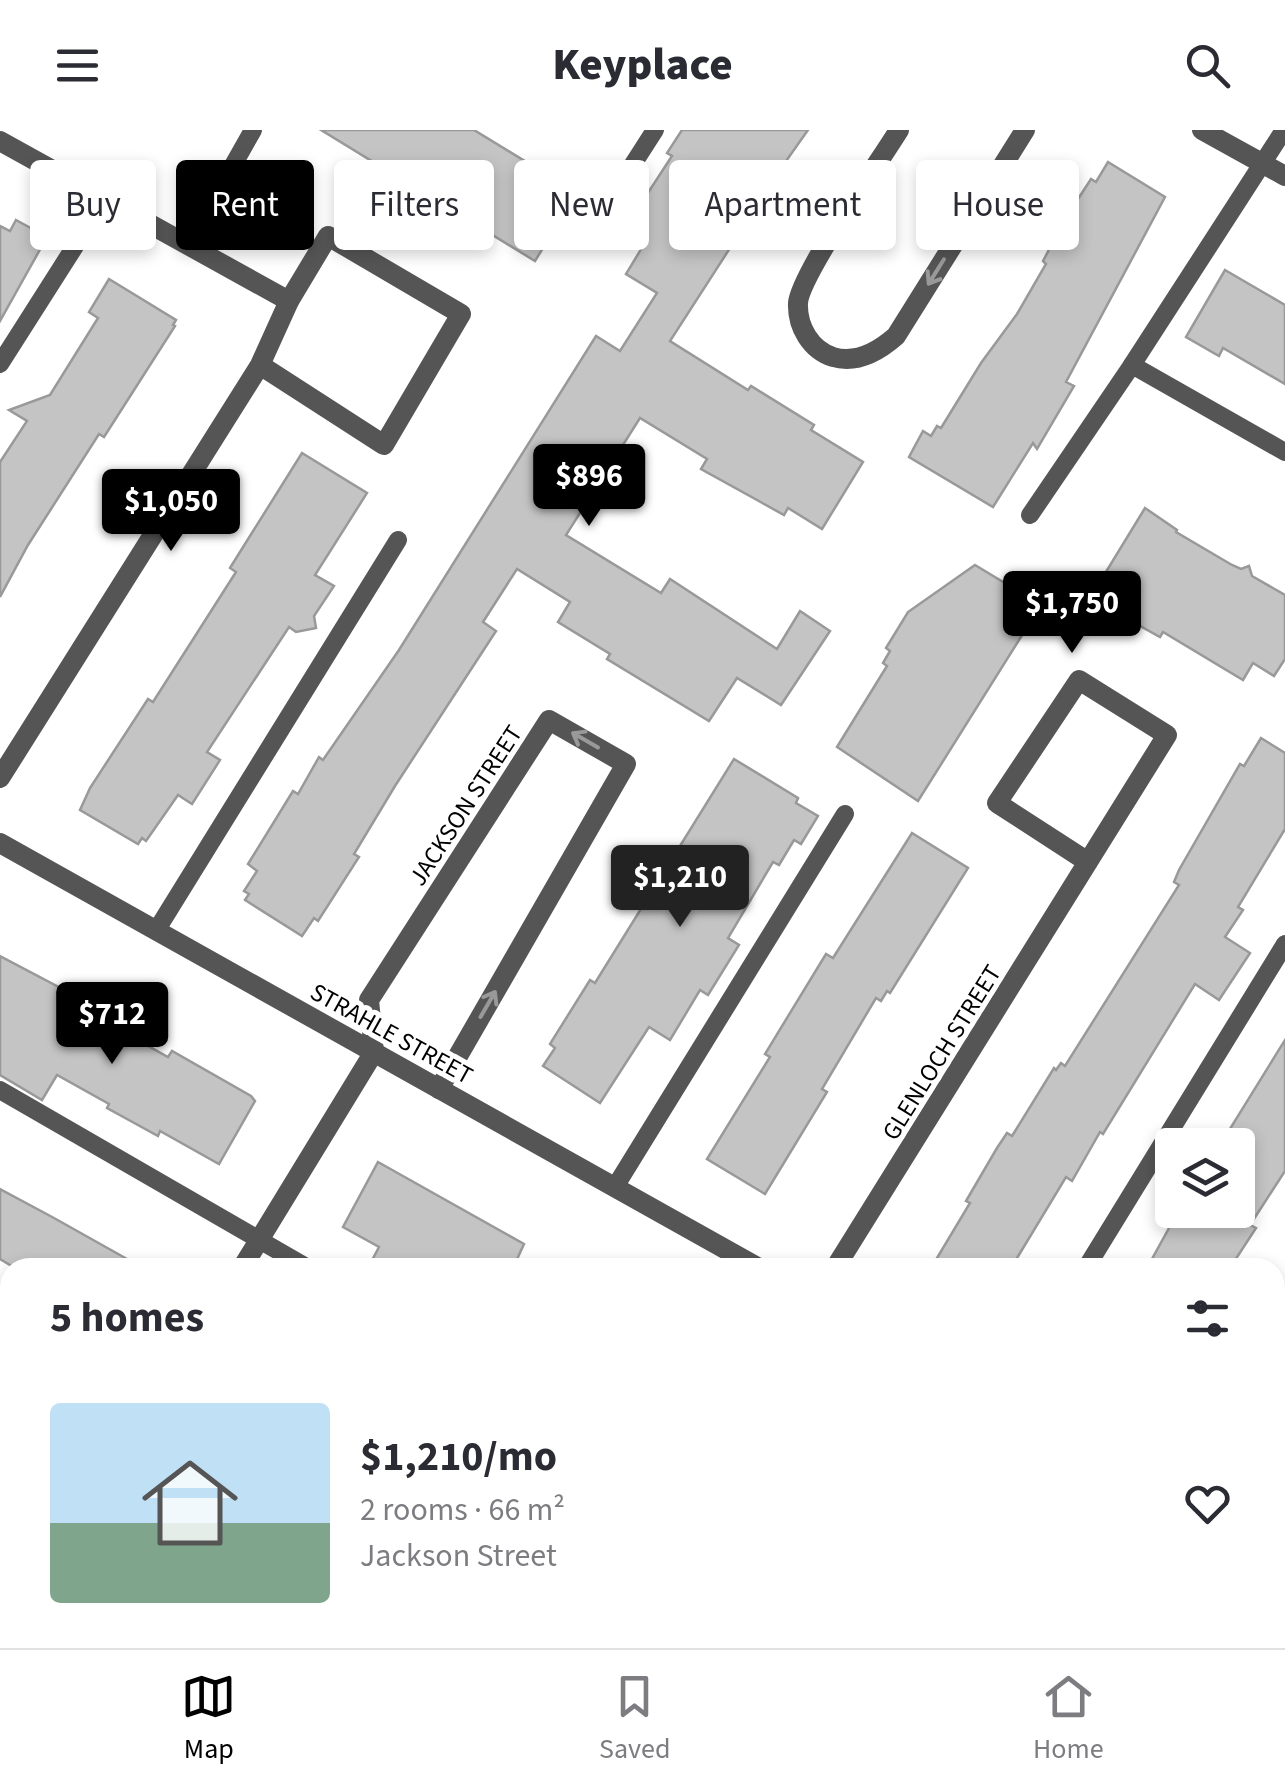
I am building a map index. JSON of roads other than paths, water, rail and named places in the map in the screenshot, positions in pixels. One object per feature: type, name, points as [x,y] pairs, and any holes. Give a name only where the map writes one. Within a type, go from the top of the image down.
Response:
[{"type":"street","points":[[899,130],[810,273],[798,302],[803,331],[810,342],[834,358],[862,357],[876,352],[896,336],[1025,130]]},
{"type":"street","points":[[1202,130],[1285,176]]},
{"type":"street","points":[[0,141],[34,160]]},
{"type":"street","points":[[0,778],[260,365],[289,302],[328,236],[461,314],[384,445],[260,365]]},
{"type":"street","points":[[197,250],[289,302]]},
{"type":"street","name":"GLENLOCH STREET","points":[[841,1258],[1088,862],[1167,734],[1080,680],[997,803],[1088,862]]},
{"type":"street","name":"JACKSON STREET","points":[[374,1052],[369,1000],[549,720],[626,764],[439,1088]]},
{"type":"street","name":"STRAHLE STREET","points":[[0,843],[741,1258]]},
{"type":"street","points":[[248,1258],[374,1052]]},
{"type":"lane","points":[[235,160],[252,130]]},
{"type":"lane","points":[[636,160],[655,130]]},
{"type":"lane","points":[[1030,514],[1284,130]]},
{"type":"lane","points":[[0,363],[72,250]]},
{"type":"lane","points":[[1132,365],[1285,452]]},
{"type":"lane","points":[[156,931],[398,540]]},
{"type":"lane","points":[[615,1187],[845,814]]},
{"type":"lane","points":[[1092,1258],[1285,944]]},
{"type":"lane","points":[[0,1090],[290,1258]]}]
